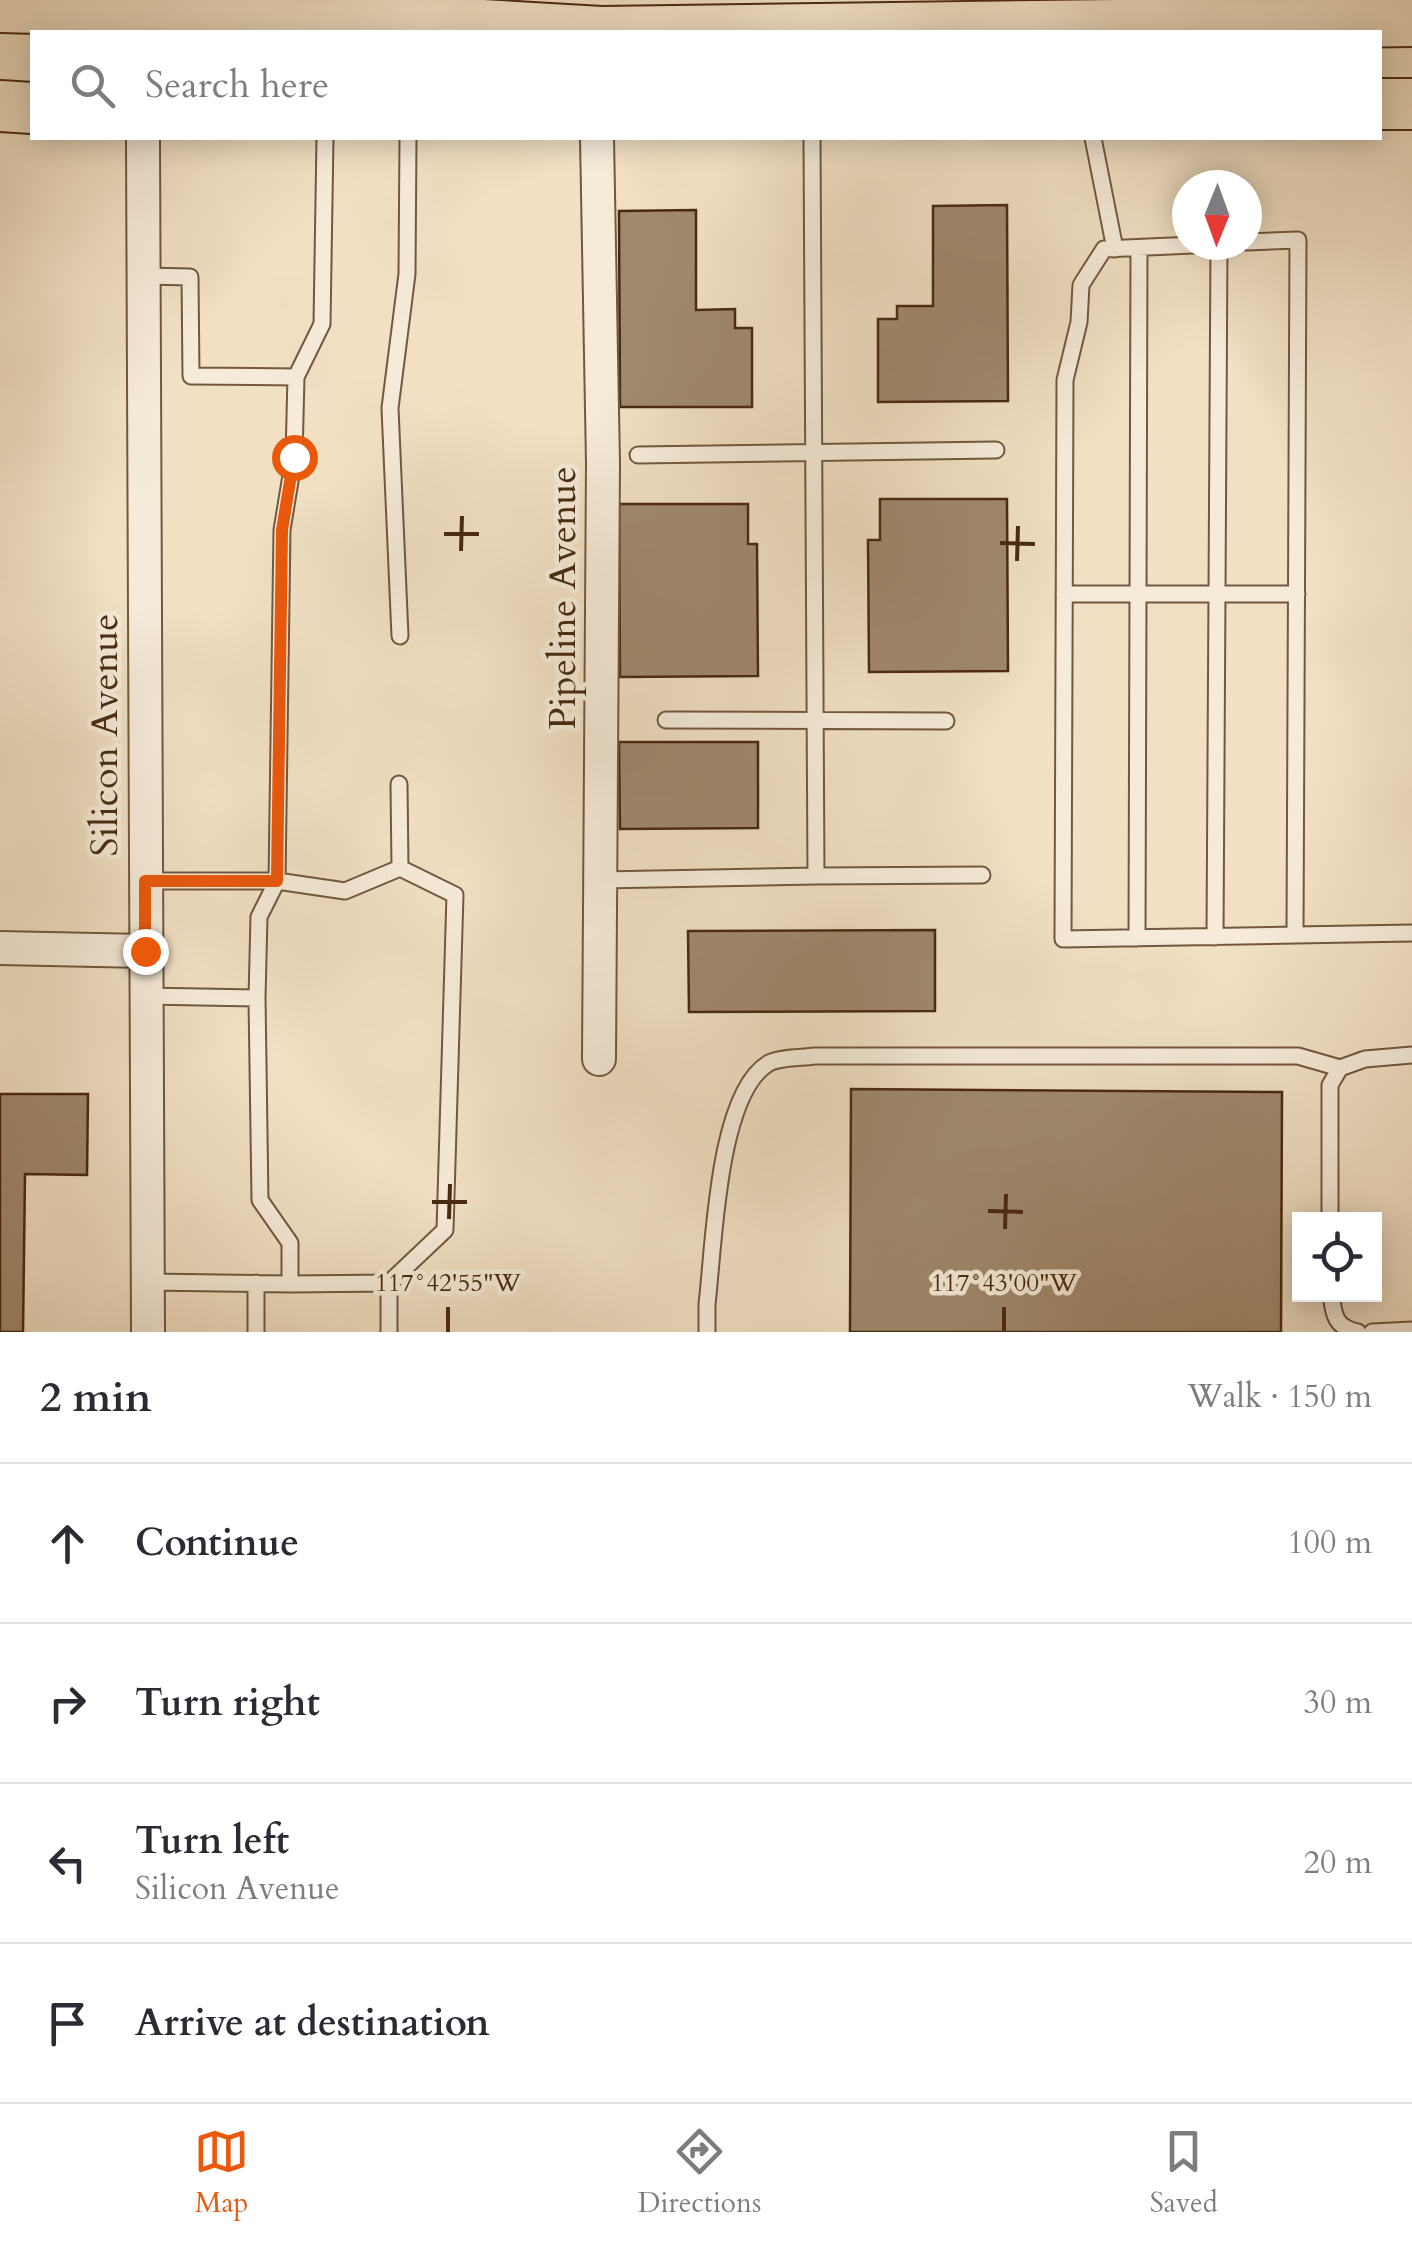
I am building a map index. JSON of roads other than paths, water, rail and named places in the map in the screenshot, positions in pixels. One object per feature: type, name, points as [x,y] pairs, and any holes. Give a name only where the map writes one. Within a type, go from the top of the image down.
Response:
[{"type":"main road","points":[[0,8],[329,8],[578,30]]},
{"type":"main road","points":[[736,30],[1412,20]]},
{"type":"main road","points":[[1382,104],[1412,104]]},
{"type":"main road","points":[[0,106],[30,108]]},
{"type":"street","name":"Silicon Avenue","points":[[142,140],[148,1332]]},
{"type":"street","name":"Pipeline Avenue","points":[[597,140],[602,464],[599,1059]]},
{"type":"street","points":[[0,948],[145,951]]},
{"type":"lane","points":[[290,1284],[290,1243],[260,1200],[259,917],[277,881],[282,530],[294,457],[296,377],[322,324],[325,140]]},
{"type":"lane","points":[[400,636],[390,408],[407,274],[408,140]]},
{"type":"lane","points":[[812,140],[816,876]]},
{"type":"lane","points":[[1093,140],[1115,249]]},
{"type":"lane","points":[[1262,241],[1298,240],[1296,934]]},
{"type":"lane","points":[[1172,246],[1104,249],[1081,285],[1079,322],[1065,380],[1063,939],[1412,933]]},
{"type":"lane","points":[[1137,938],[1139,248]]},
{"type":"lane","points":[[1215,936],[1218,260]]},
{"type":"lane","points":[[143,276],[190,277],[191,376],[296,377]]},
{"type":"lane","points":[[638,455],[996,450]]},
{"type":"lane","points":[[1064,594],[1296,594]]},
{"type":"lane","points":[[666,720],[946,720]]},
{"type":"lane","points":[[399,784],[400,868]]},
{"type":"lane","points":[[145,881],[277,881],[345,890],[400,868],[455,895],[446,1230],[389,1284],[148,1282]]},
{"type":"lane","points":[[600,880],[982,875]]},
{"type":"lane","points":[[145,996],[257,998]]},
{"type":"lane","points":[[707,1332],[727,1133],[749,1079],[772,1061],[815,1056],[1298,1056],[1340,1068],[1365,1059],[1412,1055]]},
{"type":"lane","points":[[1330,1212],[1330,1085],[1340,1068]]},
{"type":"lane","points":[[256,1283],[256,1332]]},
{"type":"lane","points":[[389,1284],[389,1332]]},
{"type":"lane","points":[[1332,1302],[1334,1317],[1344,1329],[1358,1332]]},
{"type":"lane","points":[[1372,1332],[1412,1330]]}]
